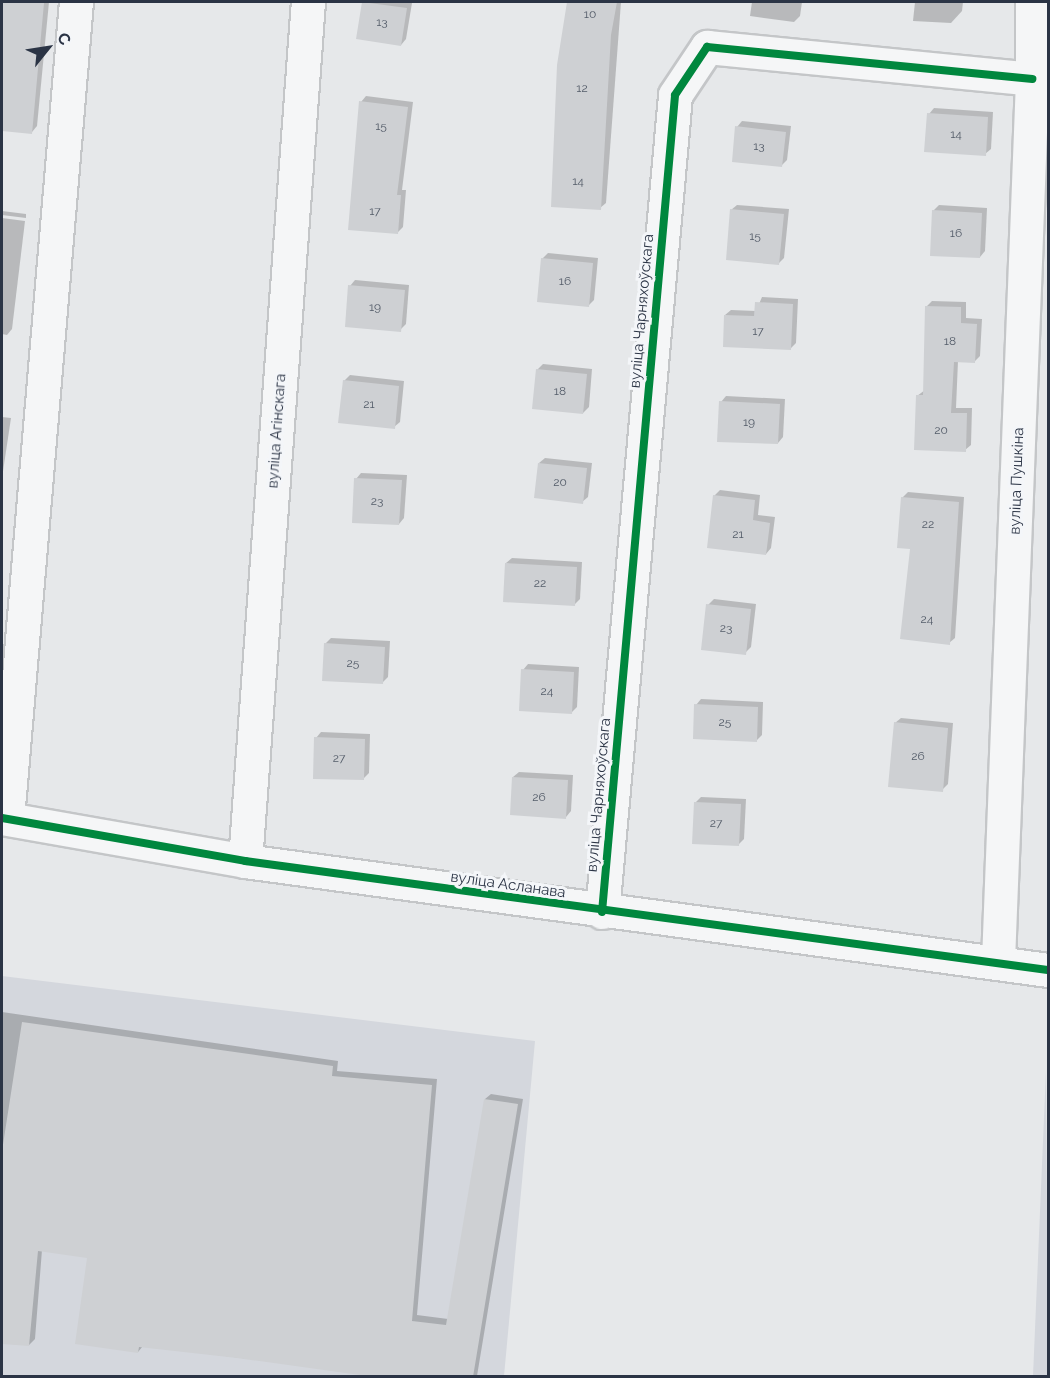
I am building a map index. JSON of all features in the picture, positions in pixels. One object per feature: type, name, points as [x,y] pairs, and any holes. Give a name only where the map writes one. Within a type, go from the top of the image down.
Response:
[{"type":"street","points":[[4,818],[76,2]]},
{"type":"street","name":"вуліца Агінскага","points":[[246,861],[308,2]]},
{"type":"street","name":"вуліца Пушкіна","points":[[998,961],[1039,145],[1032,79],[1032,2]]},
{"type":"street","name":"вуліца Чарняхоўскага","points":[[602,912],[675,95],[707,47],[1032,79]]},
{"type":"street","name":"вуліца Асланава","points":[[4,818],[246,861],[602,912],[998,961],[1048,970]]},
{"type":"shaded area","points":[[2,976],[535,1041],[504,1376],[2,1376]]},
{"type":"shaded area","points":[[1046,1071],[1048,1376],[1033,1376]]},
{"type":"building","points":[[2,2],[44,3],[32,134],[2,131]]},
{"type":"building","points":[[362,2],[407,8],[401,46],[356,39]]},
{"type":"building","points":[[567,2],[617,2],[611,35],[601,210],[551,207],[557,65]]},
{"type":"building","points":[[359,101],[408,107],[397,195],[401,195],[398,234],[348,230]]},
{"type":"building","points":[[927,113],[988,117],[986,156],[924,152]]},
{"type":"building","points":[[735,126],[786,132],[782,167],[732,162]]},
{"type":"building","points":[[730,209],[784,214],[779,265],[726,260]]},
{"type":"building","points":[[932,210],[982,213],[980,258],[930,256]]},
{"type":"building","points":[[541,258],[593,263],[589,307],[537,302]]},
{"type":"building","points":[[348,285],[405,290],[401,332],[345,327]]},
{"type":"building","points":[[755,302],[793,304],[791,350],[723,347],[724,315],[754,316]]},
{"type":"building","points":[[925,306],[961,307],[961,323],[977,324],[975,363],[954,362],[951,413],[967,413],[966,452],[914,450],[916,395],[923,395]]},
{"type":"building","points":[[536,369],[587,374],[583,414],[532,409]]},
{"type":"building","points":[[343,380],[399,386],[395,429],[338,423]]},
{"type":"building","points":[[719,401],[780,404],[778,444],[717,442]]},
{"type":"building","points":[[538,463],[587,468],[583,504],[534,498]]},
{"type":"building","points":[[354,478],[402,480],[399,525],[352,523]]},
{"type":"building","points":[[713,495],[755,500],[753,520],[770,523],[766,555],[707,548]]},
{"type":"building","points":[[901,497],[959,502],[950,645],[900,639],[910,549],[897,548]]},
{"type":"building","points":[[505,563],[577,567],[575,606],[503,602]]},
{"type":"building","points":[[706,604],[751,609],[746,655],[701,650]]},
{"type":"building","points":[[324,643],[385,647],[383,684],[322,681]]},
{"type":"building","points":[[521,669],[574,672],[572,714],[519,711]]},
{"type":"building","points":[[694,704],[758,707],[757,742],[693,739]]},
{"type":"building","points":[[894,722],[948,728],[943,792],[888,787]]},
{"type":"building","points":[[314,737],[365,739],[364,780],[313,779]]},
{"type":"building","points":[[512,777],[568,780],[566,819],[510,815]]},
{"type":"building","points":[[694,802],[741,804],[739,846],[692,844]]},
{"type":"building","points":[[22,1022],[333,1066],[332,1076],[432,1085],[412,1321],[446,1325],[484,1099],[518,1104],[473,1377],[374,1377],[139,1347],[138,1353],[75,1344],[87,1258],[38,1251],[29,1346],[2,1344],[2,1151]]},
{"type":"cycle path","points":[[602,912],[675,95],[707,47],[1032,79]]},
{"type":"cycle path","points":[[2,818],[245,861],[1048,970]]}]
